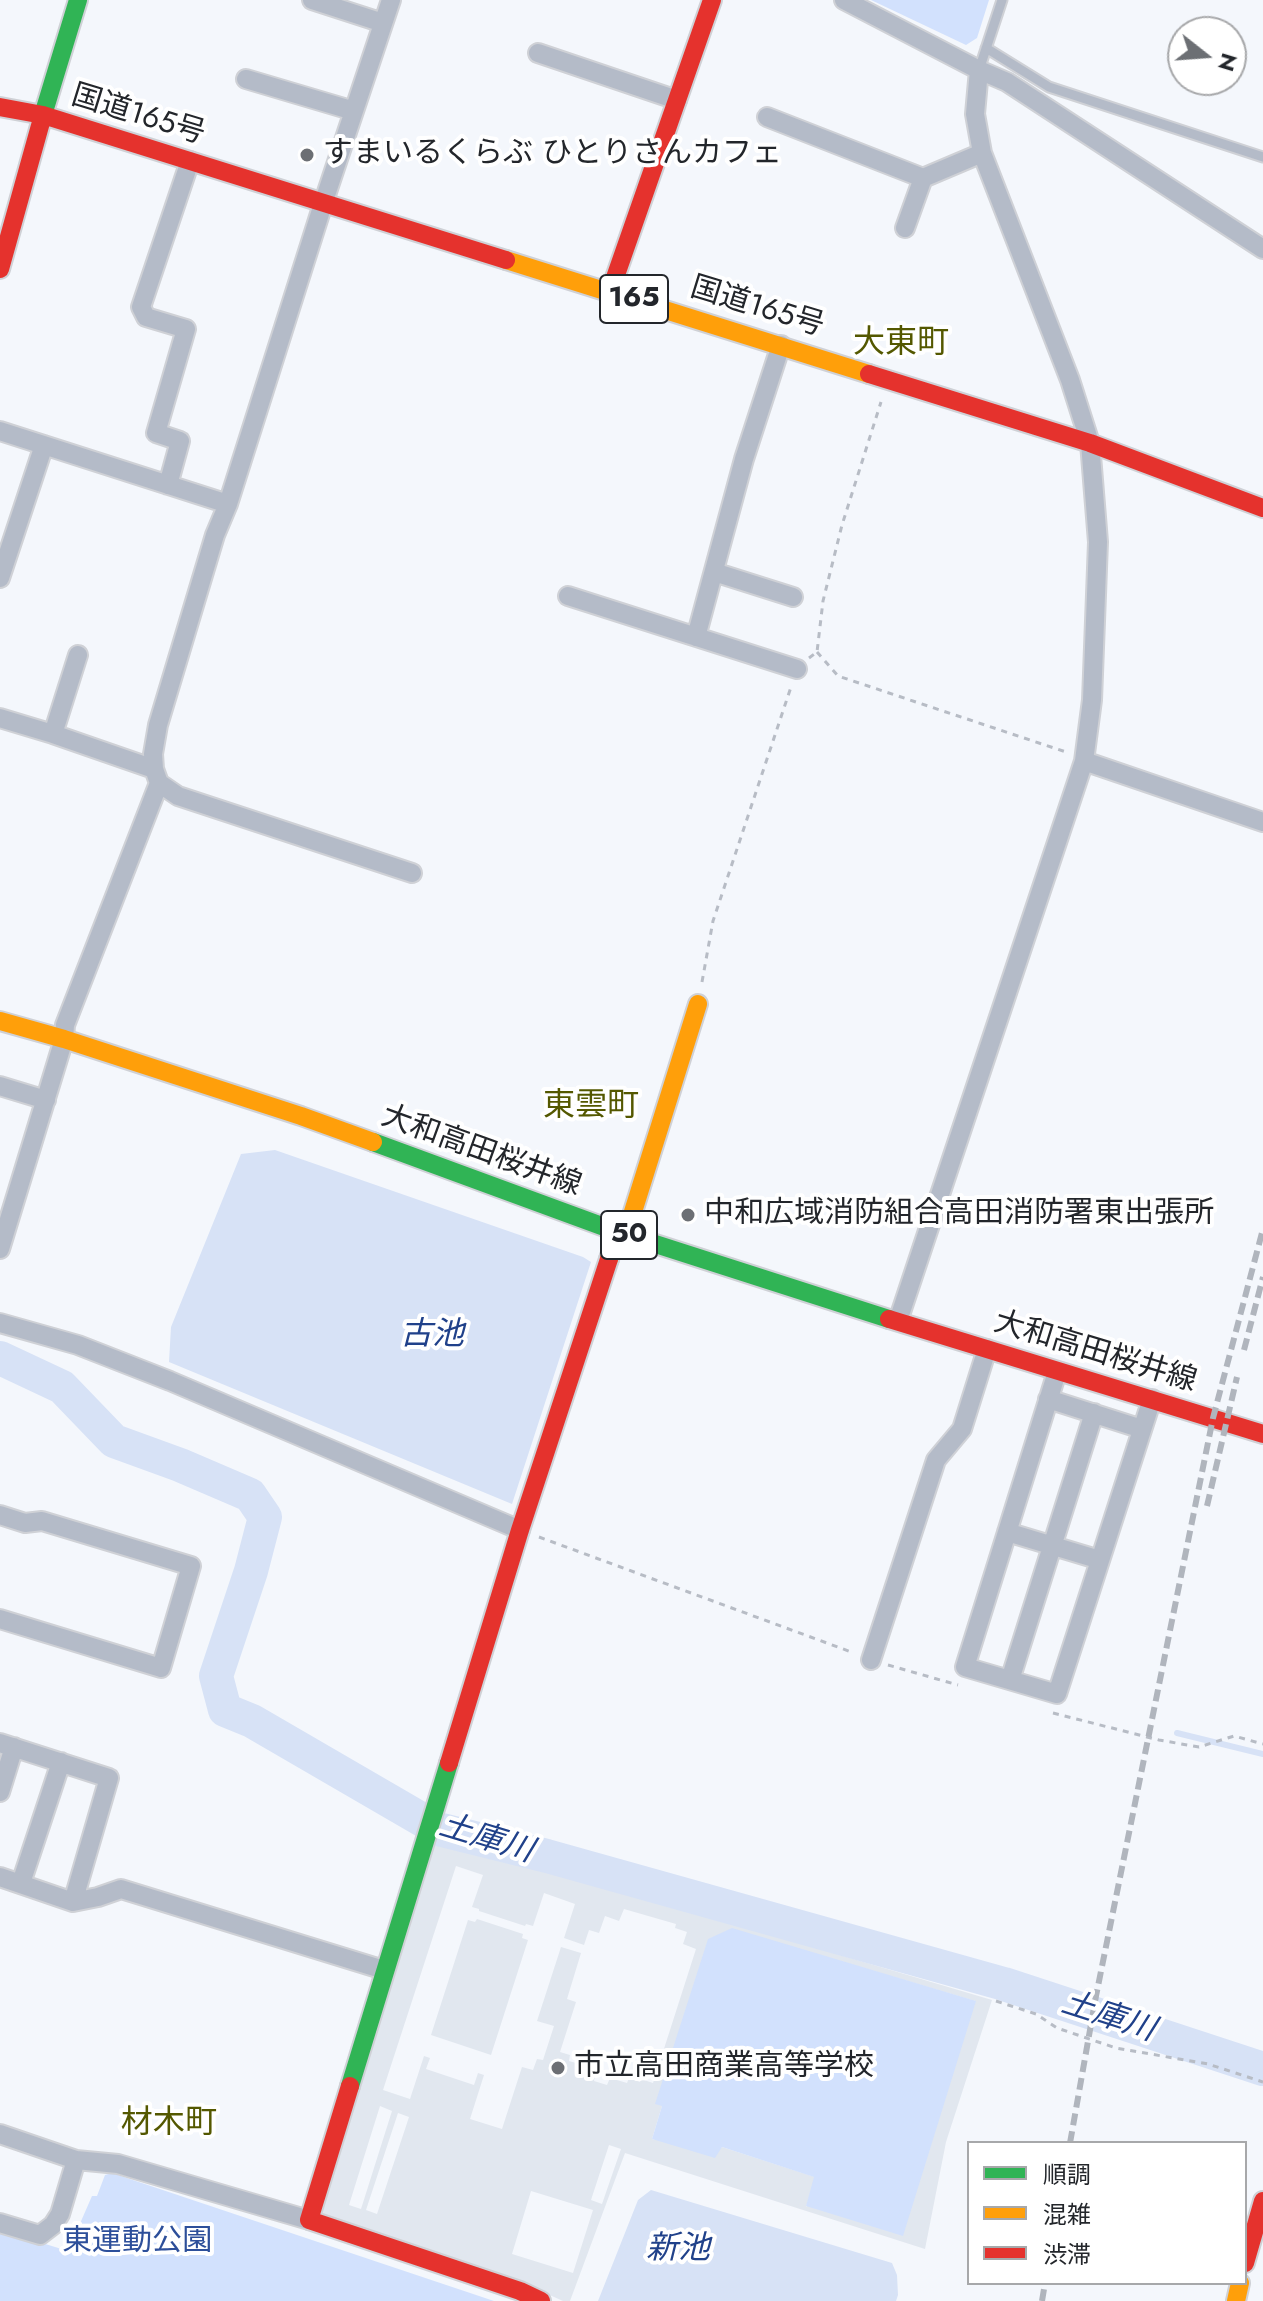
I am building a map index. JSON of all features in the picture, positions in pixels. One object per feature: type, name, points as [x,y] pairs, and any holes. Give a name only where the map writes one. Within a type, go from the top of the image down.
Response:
[{"type":"main road","points":[[0,269],[78,0]]},
{"type":"main road","points":[[610,292],[712,0]]},
{"type":"main road","name":"国道165号","points":[[0,107],[43,115],[1090,443],[1263,508]]},
{"type":"main road","points":[[541,2301],[520,2291],[309,2220],[520,1530],[618,1232],[632,1215],[698,1004]]},
{"type":"main road","name":"大和高田桜井線","points":[[0,1021],[301,1116],[618,1232],[1263,1434]]},
{"type":"main road","points":[[1247,2256],[1263,2201]]},
{"type":"street","points":[[312,0],[383,23]]},
{"type":"street","points":[[0,1249],[64,1039],[65,1025],[156,776],[153,754],[158,725],[215,535],[228,504],[391,0]]},
{"type":"street","points":[[844,0],[1007,82],[1263,249]]},
{"type":"street","points":[[538,53],[677,100]]},
{"type":"street","points":[[898,1321],[1084,761],[1092,700],[1098,542],[1090,443],[1070,380],[982,153],[975,114],[979,70]]},
{"type":"street","points":[[246,79],[354,111]]},
{"type":"street","points":[[767,117],[923,178],[982,153]]},
{"type":"street","points":[[168,485],[180,441],[156,433],[186,329],[146,317],[141,307],[190,161]]},
{"type":"street","points":[[905,228],[923,178]]},
{"type":"street","points":[[696,637],[744,459],[781,345]]},
{"type":"street","points":[[0,431],[228,504]]},
{"type":"street","points":[[0,578],[44,445]]},
{"type":"street","points":[[714,572],[793,597]]},
{"type":"street","points":[[568,596],[797,669]]},
{"type":"street","points":[[53,734],[78,655]]},
{"type":"street","points":[[0,718],[53,734],[156,776],[178,796],[412,873]]},
{"type":"street","points":[[1084,761],[1263,822]]},
{"type":"street","points":[[0,1086],[46,1100]]},
{"type":"street","points":[[0,1323],[78,1345],[157,1376],[520,1530]]},
{"type":"street","points":[[871,1660],[936,1460],[962,1429],[987,1349]]},
{"type":"street","points":[[1057,1372],[965,1667],[1057,1694],[1152,1399]]},
{"type":"street","points":[[1048,1399],[1142,1429]]},
{"type":"street","points":[[1010,1680],[1094,1413]]},
{"type":"street","points":[[0,1515],[25,1523],[42,1521],[191,1566],[161,1668],[0,1619]]},
{"type":"street","points":[[1007,1532],[1100,1560]]},
{"type":"street","points":[[0,1792],[7,1745],[109,1778],[73,1902]]},
{"type":"street","points":[[21,1883],[61,1762]]},
{"type":"street","points":[[0,1877],[73,1902],[121,1889],[384,1970]]},
{"type":"street","points":[[0,2134],[76,2160],[118,2164],[309,2220]]},
{"type":"street","points":[[0,2223],[40,2235],[53,2225],[60,2214],[76,2160]]},
{"type":"lane","points":[[979,70],[1002,0]]},
{"type":"lane","points":[[986,48],[1049,87],[1263,157]]},
{"type":"path","points":[[698,1004],[713,921],[797,669],[817,652],[823,601],[842,525],[888,379]]},
{"type":"path","points":[[817,652],[838,676],[1072,754],[1084,761]]},
{"type":"path","points":[[520,1530],[871,1660],[960,1686]]},
{"type":"path","points":[[1049,1712],[1199,1747],[1234,1736],[1263,1744]]},
{"type":"path","points":[[996,2001],[1036,2014],[1057,2028],[1116,2048],[1208,2064],[1263,2082]]},
{"type":"shaded area","name":"市立高田商業高等学校","points":[[435,1835],[992,2000],[946,2142],[925,2249],[625,2153],[570,2301],[563,2301],[325,2220],[319,2205]],"holes":[[[456,1866],[483,1875],[472,1907],[479,1911],[533,1926],[544,1893],[575,1904],[564,1938],[584,1945],[589,1930],[599,1933],[605,1916],[619,1921],[624,1909],[676,1924],[675,1928],[687,1932],[683,1944],[696,1949],[653,2083],[629,2078],[627,2083],[610,2078],[607,2085],[594,2081],[595,2075],[582,2070],[583,2065],[569,2061],[570,2055],[560,2052],[576,2002],[567,1999],[581,1953],[561,1947],[537,2021],[554,2026],[543,2060],[537,2059],[533,2070],[522,2067],[502,2129],[470,2119],[484,2075],[478,2073],[474,2085],[426,2069],[430,2058],[424,2056],[410,2099],[383,2090]],[[732,1929],[975,2001],[806,2207],[815,2177],[722,2147],[717,2152],[652,2139],[662,2106]],[[380,2106],[392,2111],[361,2209],[349,2205]],[[398,2113],[409,2117],[377,2214],[366,2210]],[[609,2145],[621,2149],[602,2204],[591,2200]],[[531,2191],[593,2210],[573,2273],[512,2254]]]},
{"type":"shaded area","name":"市立高田商業高等学校","points":[[477,1919],[523,1934],[522,1938],[528,1940],[491,2055],[431,2035],[468,1920],[475,1922]]},
{"type":"green space","points":[[871,0],[989,0],[977,38],[966,45]]},
{"type":"green space","points":[[732,1928],[976,2001],[903,2236],[806,2206],[814,2177],[722,2147],[715,2158],[652,2139],[662,2106],[655,2104],[708,1939]]},
{"type":"green space","name":"東運動公園","points":[[112,2173],[494,2301],[0,2301],[0,2230],[68,2251],[92,2196],[97,2196],[105,2175]]},
{"type":"water","name":"古池","points":[[275,1150],[591,1262],[512,1504],[169,1362],[171,1327],[241,1154]]},
{"type":"water","name":"新池","points":[[651,2190],[892,2263],[897,2275],[896,2301],[598,2301],[638,2200]]},
{"type":"waterway","name":"土庫川","points":[[0,1358],[62,1387],[114,1441],[250,1495],[265,1517],[251,1571],[216,1676],[225,1710],[252,1721],[438,1829],[547,1856],[1004,1984],[1263,2069]]},
{"type":"waterway","points":[[1177,1733],[1263,1754]]},
{"type":"railway","points":[[1070,2141],[1096,1996],[1213,1418],[1263,1229]]},
{"type":"railway","points":[[1244,1350],[1263,1277]]},
{"type":"railway","points":[[1207,1506],[1237,1377]]},
{"type":"railway","points":[[1042,2301],[1045,2285]]},
{"type":"traffic: fast","points":[[43,115],[78,0]]},
{"type":"traffic: fast","points":[[373,1142],[618,1232],[889,1319]]},
{"type":"traffic: fast","points":[[350,2086],[449,1763]]},
{"type":"traffic: slow","points":[[506,260],[869,374]]},
{"type":"traffic: slow","points":[[609,1259],[618,1232],[632,1215],[698,1004]]},
{"type":"traffic: slow","points":[[0,1021],[64,1039],[373,1142]]},
{"type":"traffic: slow","points":[[1236,2301],[1240,2285]]},
{"type":"traffic: jam","points":[[610,292],[712,0]]},
{"type":"traffic: jam","points":[[0,107],[43,115],[506,260]]},
{"type":"traffic: jam","points":[[0,269],[43,115]]},
{"type":"traffic: jam","points":[[869,374],[1090,443],[1263,508]]},
{"type":"traffic: jam","points":[[449,1763],[520,1530],[609,1259]]},
{"type":"traffic: jam","points":[[889,1319],[1263,1434]]},
{"type":"traffic: jam","points":[[350,2086],[309,2220],[520,2291],[541,2301]]},
{"type":"traffic: jam","points":[[1247,2256],[1263,2201]]},
{"type":"place","name":"すまいるくらぶ ひとりさんカフェ","points":[[307,155]]},
{"type":"place","name":"中和広域消防組合高田消防署東出張所","points":[[688,1215]]},
{"type":"place","name":"市立高田商業高等学校","points":[[558,2068]]},
{"type":"district","name":"大東町","points":[[901,344]]},
{"type":"district","name":"東雲町","points":[[591,1107]]},
{"type":"district","name":"材木町","points":[[169,2124]]}]
